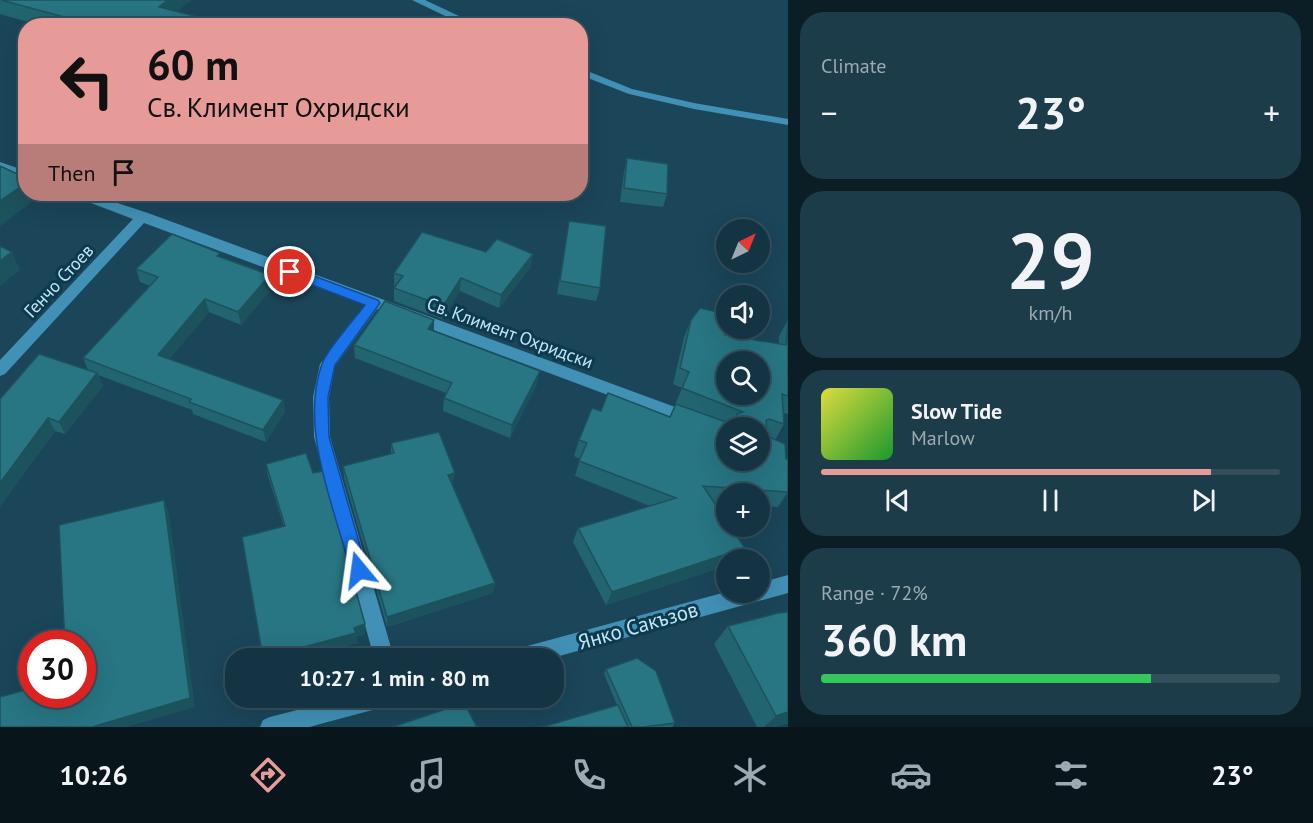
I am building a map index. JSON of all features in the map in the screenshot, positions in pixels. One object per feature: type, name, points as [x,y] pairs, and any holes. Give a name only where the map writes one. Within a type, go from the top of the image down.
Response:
[{"type":"street","points":[[417,0],[457,18]]},
{"type":"street","points":[[588,74],[629,91],[694,106],[788,122]]},
{"type":"street","points":[[0,166],[18,172]]},
{"type":"street","name":"Св. Климент Охридски","points":[[99,201],[716,428]]},
{"type":"street","name":"Генчо Стоев","points":[[0,370],[143,216]]},
{"type":"street","points":[[374,303],[328,364],[321,397],[322,437],[381,648]]},
{"type":"street","name":"Янко Сакъзов","points":[[770,589],[788,584]]},
{"type":"street","name":"Янко Сакъзов","points":[[556,648],[718,603]]},
{"type":"street","points":[[270,727],[292,724],[346,708]]},
{"type":"building","points":[[1,0],[168,0],[159,7],[202,18],[68,18]]},
{"type":"building","points":[[627,158],[668,164],[667,194],[624,188]]},
{"type":"building","points":[[0,166],[18,174],[18,189],[0,201]]},
{"type":"building","points":[[569,221],[606,226],[600,288],[560,281]]},
{"type":"building","points":[[422,232],[486,252],[497,239],[533,254],[501,295],[461,278],[443,306],[394,288],[403,276],[394,273]]},
{"type":"building","points":[[172,234],[220,253],[217,256],[270,275],[238,312],[205,299],[158,355],[283,400],[263,430],[189,402],[191,399],[83,358],[158,277],[136,269]]},
{"type":"building","points":[[0,246],[12,252],[0,261]]},
{"type":"building","points":[[385,301],[434,320],[428,329],[540,371],[512,425],[444,398],[452,383],[354,345]]},
{"type":"building","points":[[700,308],[716,312],[716,339],[749,339],[786,345],[788,323],[788,396],[782,394],[784,424],[770,419],[770,417],[737,417],[737,414],[743,412],[725,405],[770,405],[770,351],[716,351],[716,401],[682,388],[689,372],[680,368],[691,320]]},
{"type":"building","points":[[39,354],[97,373],[59,422],[48,418],[0,483],[0,399]]},
{"type":"building","points":[[608,393],[670,417],[676,404],[716,418],[716,471],[770,471],[770,437],[785,444],[786,459],[788,459],[788,492],[770,491],[770,483],[716,483],[716,487],[703,486],[716,505],[716,537],[738,537],[745,548],[716,549],[716,558],[612,592],[578,528],[676,498],[579,461],[587,443],[579,440],[592,408],[601,411]]},
{"type":"building","points":[[439,432],[455,473],[448,475],[495,583],[387,617],[343,466],[394,453],[391,443]]},
{"type":"building","points":[[306,453],[313,473],[323,471],[365,624],[354,628],[356,633],[300,648],[261,648],[242,537],[285,526],[266,464]]},
{"type":"building","points":[[164,500],[190,698],[92,727],[0,727],[0,697],[18,692],[18,708],[96,708],[96,630],[64,630],[59,525]]},
{"type":"building","points":[[788,612],[788,712],[776,716],[728,626]]},
{"type":"building","points":[[637,658],[656,671],[675,723],[632,727],[606,669]]},
{"type":"building","points":[[618,705],[628,727],[542,727]]},
{"type":"building","points":[[449,708],[467,708],[477,727],[392,727]]},
{"type":"route","points":[[290,272],[374,303],[328,364],[321,397],[322,437],[359,570]]}]
